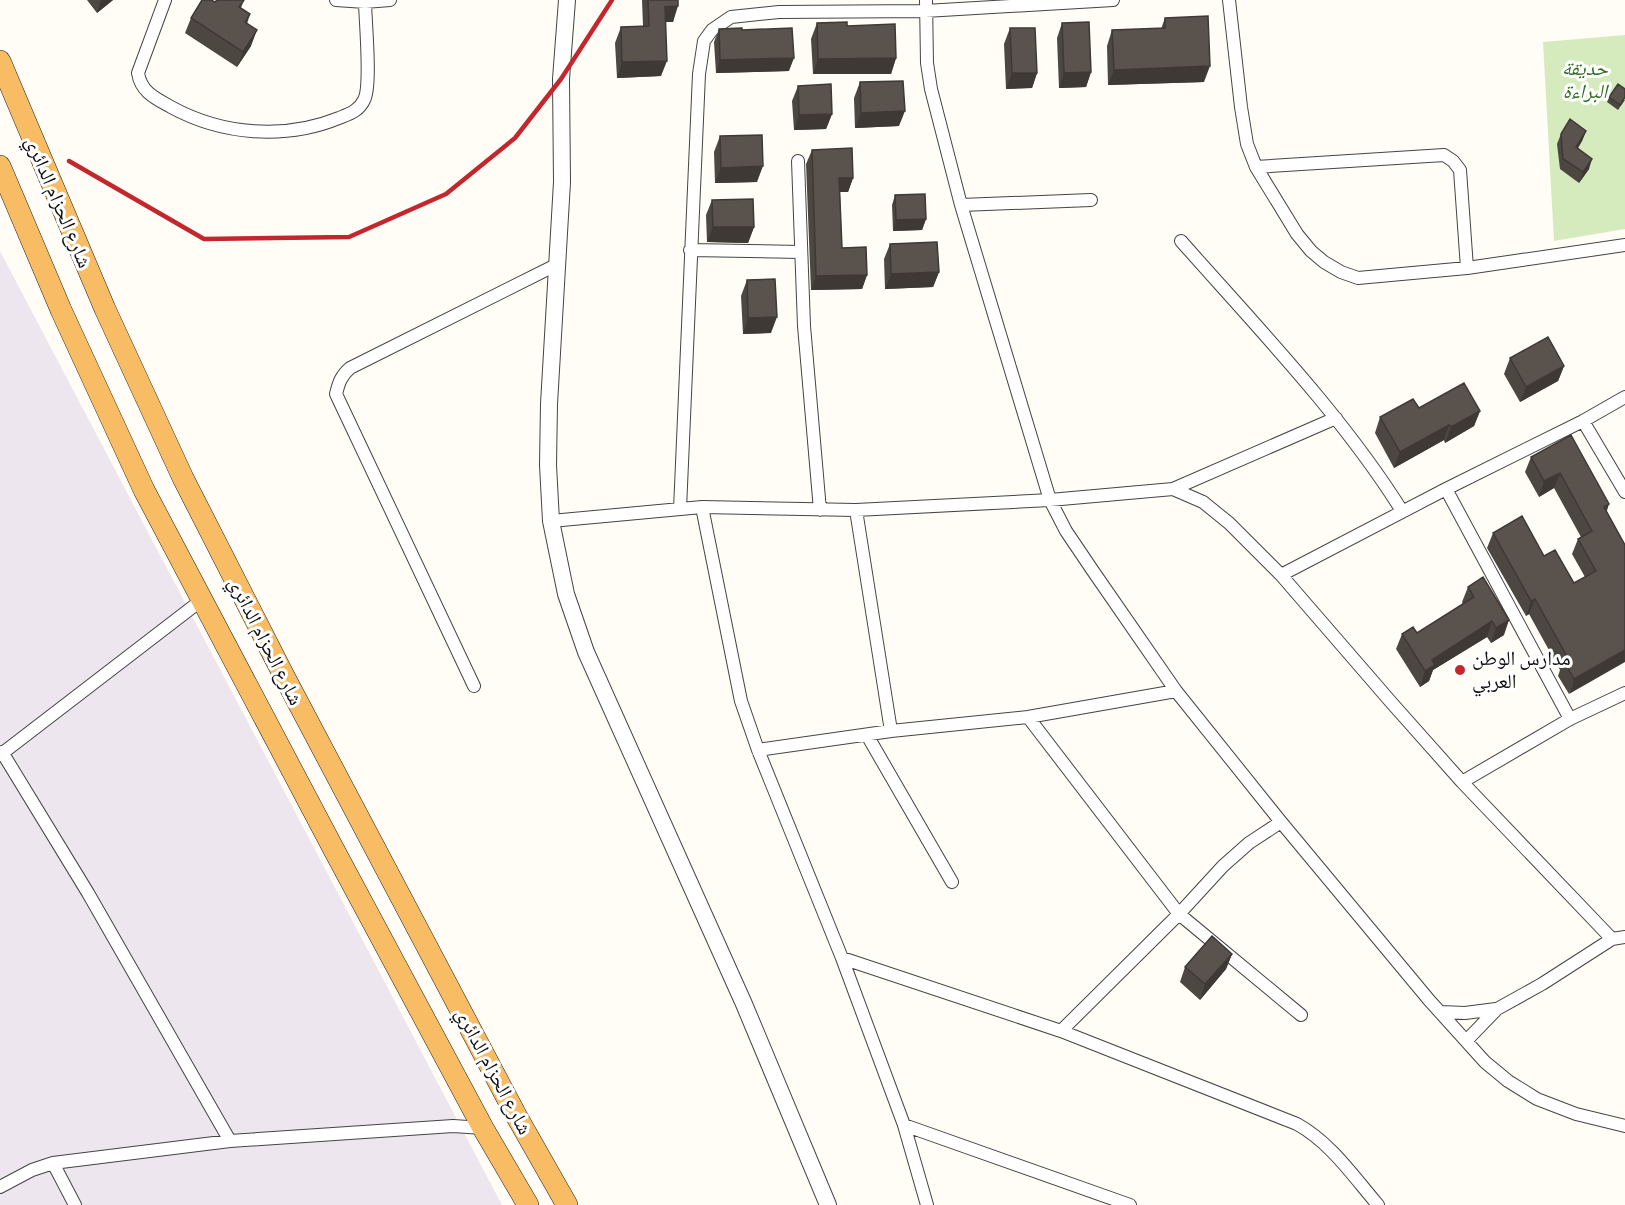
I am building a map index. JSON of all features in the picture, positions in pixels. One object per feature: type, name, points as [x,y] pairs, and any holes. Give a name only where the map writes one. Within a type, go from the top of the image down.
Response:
[{"type":"highway","name":"شارع الحزام الدائري","points":[[0,61],[105,309],[183,478],[322,749],[517,1117],[567,1205]]},
{"type":"highway","name":"شارع الحزام الدائري","points":[[0,166],[61,310],[144,490],[483,1128],[528,1205]]},
{"type":"street","points":[[165,0],[138,73],[139,82],[145,92],[181,113],[209,125],[263,131],[298,129],[324,124],[353,113],[360,107],[368,91],[365,1]]},
{"type":"street","points":[[336,0],[390,0]]},
{"type":"street","points":[[567,0],[561,79],[562,182],[549,404],[548,465],[551,521],[566,594],[586,652],[744,1004],[828,1205]]},
{"type":"street","points":[[680,509],[699,74],[704,41],[712,30],[731,16],[779,12],[1113,0]]},
{"type":"street","points":[[1229,0],[1241,107],[1248,144],[1256,167],[1297,234],[1324,262],[1341,272],[1358,278],[1467,268],[1625,245]]},
{"type":"street","points":[[925,6],[927,63],[931,89],[961,205],[1050,500],[1066,531],[1176,691],[1281,822],[1440,1012],[1497,1073],[1537,1099],[1576,1114],[1625,1126]]},
{"type":"street","points":[[1256,167],[1444,155],[1454,161],[1460,170],[1467,268]]},
{"type":"street","points":[[798,161],[804,326],[820,510]]},
{"type":"street","points":[[961,205],[1091,201]]},
{"type":"street","points":[[1181,241],[1336,418],[1402,511]]},
{"type":"street","points":[[690,250],[801,252]]},
{"type":"street","points":[[474,686],[336,394],[343,374],[350,368],[558,264]]},
{"type":"street","points":[[1281,575],[1402,511],[1583,421],[1625,397]]},
{"type":"street","points":[[551,521],[702,507],[856,510],[1050,500],[1173,489],[1336,418]]},
{"type":"street","points":[[1583,421],[1625,492]]},
{"type":"street","points":[[1173,489],[1203,502],[1281,575],[1462,782],[1619,938],[1497,1009],[1467,1040]]},
{"type":"street","points":[[1446,489],[1570,719]]},
{"type":"street","points":[[702,507],[741,700],[758,750],[842,958],[904,1125],[927,1205]]},
{"type":"street","points":[[856,510],[891,731]]},
{"type":"street","points":[[203,600],[1,754],[88,893],[230,1141]]},
{"type":"street","points":[[758,750],[891,731],[1028,717],[1176,691]]},
{"type":"street","points":[[1462,782],[1570,719],[1625,693]]},
{"type":"street","points":[[1028,717],[1179,914],[1301,1015]]},
{"type":"street","points":[[867,735],[952,882]]},
{"type":"street","points":[[1061,1031],[1179,914],[1223,866],[1249,843],[1281,822]]},
{"type":"street","points":[[842,958],[1061,1031],[1298,1124],[1314,1134],[1331,1150],[1378,1205]]},
{"type":"street","points":[[1440,1012],[1465,1013],[1497,1009]]},
{"type":"street","points":[[904,1125],[1130,1205]]},
{"type":"street","points":[[0,1187],[32,1170],[53,1163],[230,1141],[453,1126],[483,1128]]},
{"type":"street","points":[[53,1163],[75,1205]]},
{"type":"shaded area","points":[[0,251],[502,1205],[0,1205]]},
{"type":"green space","name":"حديقة البراءة","points":[[1625,35],[1625,229],[1554,241],[1543,42]]},
{"type":"building","points":[[202,0],[215,2],[217,0],[244,0],[239,7],[250,14],[245,22],[257,30],[243,52],[191,18]]},
{"type":"building","points":[[648,0],[678,0],[678,6],[665,7],[667,61],[622,62],[621,27],[649,26]]},
{"type":"building","points":[[1208,16],[1210,66],[1114,70],[1112,30],[1165,28],[1165,18]]},
{"type":"building","points":[[847,22],[847,26],[895,24],[896,58],[818,59],[817,23]]},
{"type":"building","points":[[1089,22],[1091,72],[1064,73],[1062,23]]},
{"type":"building","points":[[742,28],[742,30],[792,28],[794,58],[720,60],[719,29]]},
{"type":"building","points":[[1010,28],[1035,28],[1037,73],[1012,73]]},
{"type":"building","points":[[903,81],[905,111],[861,113],[860,82]]},
{"type":"building","points":[[831,84],[832,114],[799,115],[798,86]]},
{"type":"building","points":[[1618,84],[1625,89],[1625,97],[1620,105],[1609,97]]},
{"type":"building","points":[[1570,119],[1586,131],[1576,147],[1592,159],[1583,172],[1563,159],[1561,134]]},
{"type":"building","points":[[762,135],[763,166],[721,168],[720,136]]},
{"type":"building","points":[[852,148],[853,178],[839,178],[842,248],[866,247],[867,275],[816,276],[812,150]]},
{"type":"building","points":[[925,194],[926,219],[896,220],[895,195]]},
{"type":"building","points":[[753,199],[754,227],[713,227],[712,200]]},
{"type":"building","points":[[937,242],[939,272],[891,274],[890,244]]},
{"type":"building","points":[[775,279],[777,317],[748,318],[747,280]]},
{"type":"building","points":[[1548,337],[1564,366],[1526,387],[1510,358]]},
{"type":"building","points":[[1464,383],[1480,411],[1400,452],[1380,417],[1413,399],[1419,408]]},
{"type":"building","points":[[1571,435],[1609,504],[1604,507],[1625,545],[1625,650],[1574,679],[1564,661],[1568,658],[1535,599],[1531,601],[1493,533],[1522,516],[1544,556],[1555,550],[1574,583],[1596,571],[1578,539],[1592,531],[1560,473],[1544,481],[1531,457]]},
{"type":"building","points":[[1483,577],[1509,620],[1496,628],[1492,621],[1432,660],[1435,665],[1425,671],[1402,634],[1413,627],[1417,633],[1474,597],[1468,587]]},
{"type":"building","points":[[1212,936],[1232,954],[1205,984],[1185,967]]},
{"type":"railway","points":[[69,161],[204,239],[349,237],[446,194],[515,138],[561,79],[612,0]]},
{"type":"place","name":"مدارس الوطن العربي","points":[[1460,670]]}]
